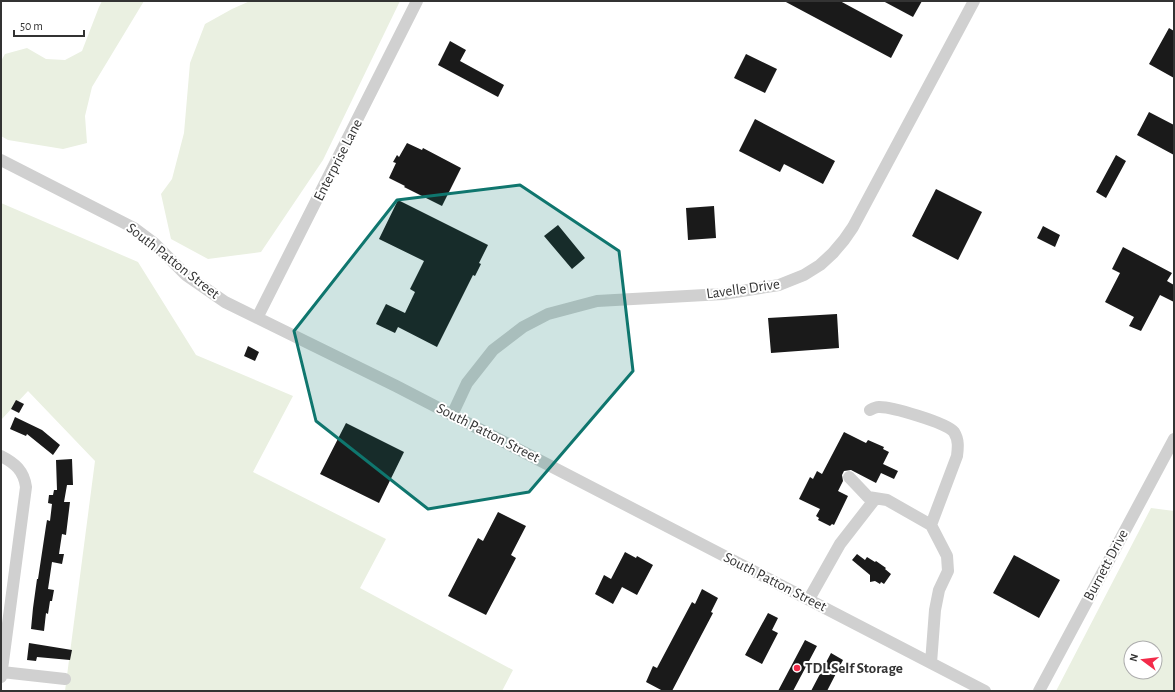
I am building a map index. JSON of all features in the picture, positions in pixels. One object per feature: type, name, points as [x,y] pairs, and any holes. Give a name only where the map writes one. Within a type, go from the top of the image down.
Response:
[{"type":"street","name":"Enterprise Lane","points":[[258,318],[417,1]]},
{"type":"street","name":"Lavelle Drive","points":[[452,415],[467,383],[493,350],[523,327],[548,314],[597,301],[723,294],[770,287],[796,279],[820,265],[833,253],[853,227],[974,1]]},
{"type":"street","name":"South Patton Street","points":[[1,160],[134,228],[154,243],[186,275],[204,289],[225,302],[396,386],[985,691]]},
{"type":"street","points":[[870,410],[878,407],[891,409],[928,419],[946,426],[953,431],[957,438],[957,456],[931,525]]},
{"type":"street","name":"Burnett Drive","points":[[1039,691],[1174,440]]},
{"type":"street","points":[[1,456],[16,466],[23,475],[26,487],[1,674],[65,679]]},
{"type":"street","points":[[849,477],[868,497],[887,500],[931,525],[947,556],[948,571],[939,590],[935,610],[931,663]]},
{"type":"street","points":[[809,600],[840,544],[875,499]]},
{"type":"highlighted area","points":[[520,185],[619,251],[633,371],[529,492],[428,509],[316,421],[294,331],[397,200]]},
{"type":"green space","points":[[102,1],[144,1],[92,87],[85,116],[87,143],[63,149],[8,140],[1,136],[1,61],[5,54],[27,48],[46,59],[65,60],[82,51]]},
{"type":"green space","points":[[250,1],[400,1],[323,160],[261,252],[208,259],[171,239],[161,194],[172,179],[184,133],[190,63],[205,24]]},
{"type":"green space","points":[[1,203],[138,262],[196,355],[293,396],[253,472],[386,539],[360,588],[513,670],[502,691],[65,691],[95,461],[28,391],[1,420]]},
{"type":"green space","points":[[1151,508],[1174,511],[1174,691],[1056,691]]},
{"type":"building","points":[[784,1],[840,1],[903,35],[891,58]]},
{"type":"building","points":[[883,1],[922,1],[913,17]]},
{"type":"building","points":[[1169,28],[1174,31],[1174,78],[1149,64]]},
{"type":"building","points":[[450,41],[466,50],[460,61],[504,85],[498,97],[438,65]]},
{"type":"building","points":[[746,54],[777,69],[765,93],[734,78]]},
{"type":"building","points":[[1149,112],[1174,125],[1174,155],[1137,135]]},
{"type":"building","points":[[755,119],[835,161],[823,184],[784,164],[780,172],[739,151]]},
{"type":"building","points":[[407,143],[422,150],[423,148],[461,168],[442,206],[389,178],[396,163],[393,162],[397,155],[399,157]]},
{"type":"building","points":[[1116,155],[1126,161],[1106,198],[1096,192]]},
{"type":"building","points":[[936,189],[982,212],[958,260],[912,236]]},
{"type":"building","points":[[398,200],[488,245],[479,263],[481,264],[475,276],[473,275],[437,347],[398,327],[395,333],[376,324],[386,304],[405,313],[415,292],[410,289],[424,261],[379,239]]},
{"type":"building","points":[[714,206],[716,238],[688,240],[686,208]]},
{"type":"building","points":[[558,225],[585,258],[572,269],[544,236]]},
{"type":"building","points":[[1043,226],[1060,235],[1055,247],[1037,238]]},
{"type":"building","points":[[1123,247],[1172,273],[1167,281],[1174,285],[1174,302],[1160,295],[1141,331],[1129,326],[1134,317],[1105,302],[1120,273],[1112,269]]},
{"type":"building","points":[[837,314],[839,348],[771,353],[768,318]]},
{"type":"building","points":[[248,346],[259,352],[255,361],[244,356]]},
{"type":"building","points":[[16,400],[24,404],[19,413],[11,409]]},
{"type":"building","points":[[15,417],[42,430],[60,445],[53,455],[27,434],[26,436],[10,429]]},
{"type":"building","points":[[346,423],[404,452],[379,503],[320,474]]},
{"type":"building","points":[[844,432],[866,443],[868,440],[884,447],[883,449],[889,452],[883,464],[898,471],[894,479],[881,473],[876,483],[851,470],[844,471],[842,475],[843,481],[838,491],[848,496],[834,525],[832,524],[830,526],[818,520],[819,518],[816,516],[820,509],[799,499],[810,477],[813,479],[817,471],[822,474]]},
{"type":"building","points":[[72,459],[73,485],[67,485],[64,502],[70,502],[66,535],[62,534],[59,554],[64,554],[62,564],[52,562],[48,589],[54,590],[52,601],[50,601],[48,614],[46,613],[44,631],[31,629],[37,579],[47,520],[50,521],[52,504],[48,503],[49,495],[53,495],[54,490],[57,490],[56,460]]},
{"type":"building","points":[[498,512],[526,526],[511,555],[516,558],[486,615],[448,596],[478,538],[483,541]]},
{"type":"building","points":[[625,552],[636,558],[637,556],[653,565],[637,595],[622,587],[613,604],[595,594],[604,575],[611,579]]},
{"type":"building","points":[[857,554],[865,560],[867,557],[875,562],[876,561],[886,568],[885,569],[891,574],[884,584],[881,582],[880,584],[875,581],[870,582],[870,575],[852,560]]},
{"type":"building","points":[[1014,555],[1060,580],[1039,618],[993,593]]},
{"type":"building","points":[[702,589],[718,598],[711,612],[713,613],[672,691],[663,691],[646,682],[653,666],[657,668],[692,602],[695,604]]},
{"type":"building","points":[[768,613],[778,618],[772,630],[778,633],[762,664],[745,655]]},
{"type":"building","name":"TDL Self Storage","points":[[805,640],[817,646],[793,691],[778,691]]},
{"type":"building","points":[[29,643],[72,650],[70,660],[37,657],[36,661],[27,660]]},
{"type":"building","name":"TDL Self Storage","points":[[831,653],[843,660],[827,691],[811,691]]},
{"type":"place","name":"TDL Self Storage","points":[[797,668]]}]
